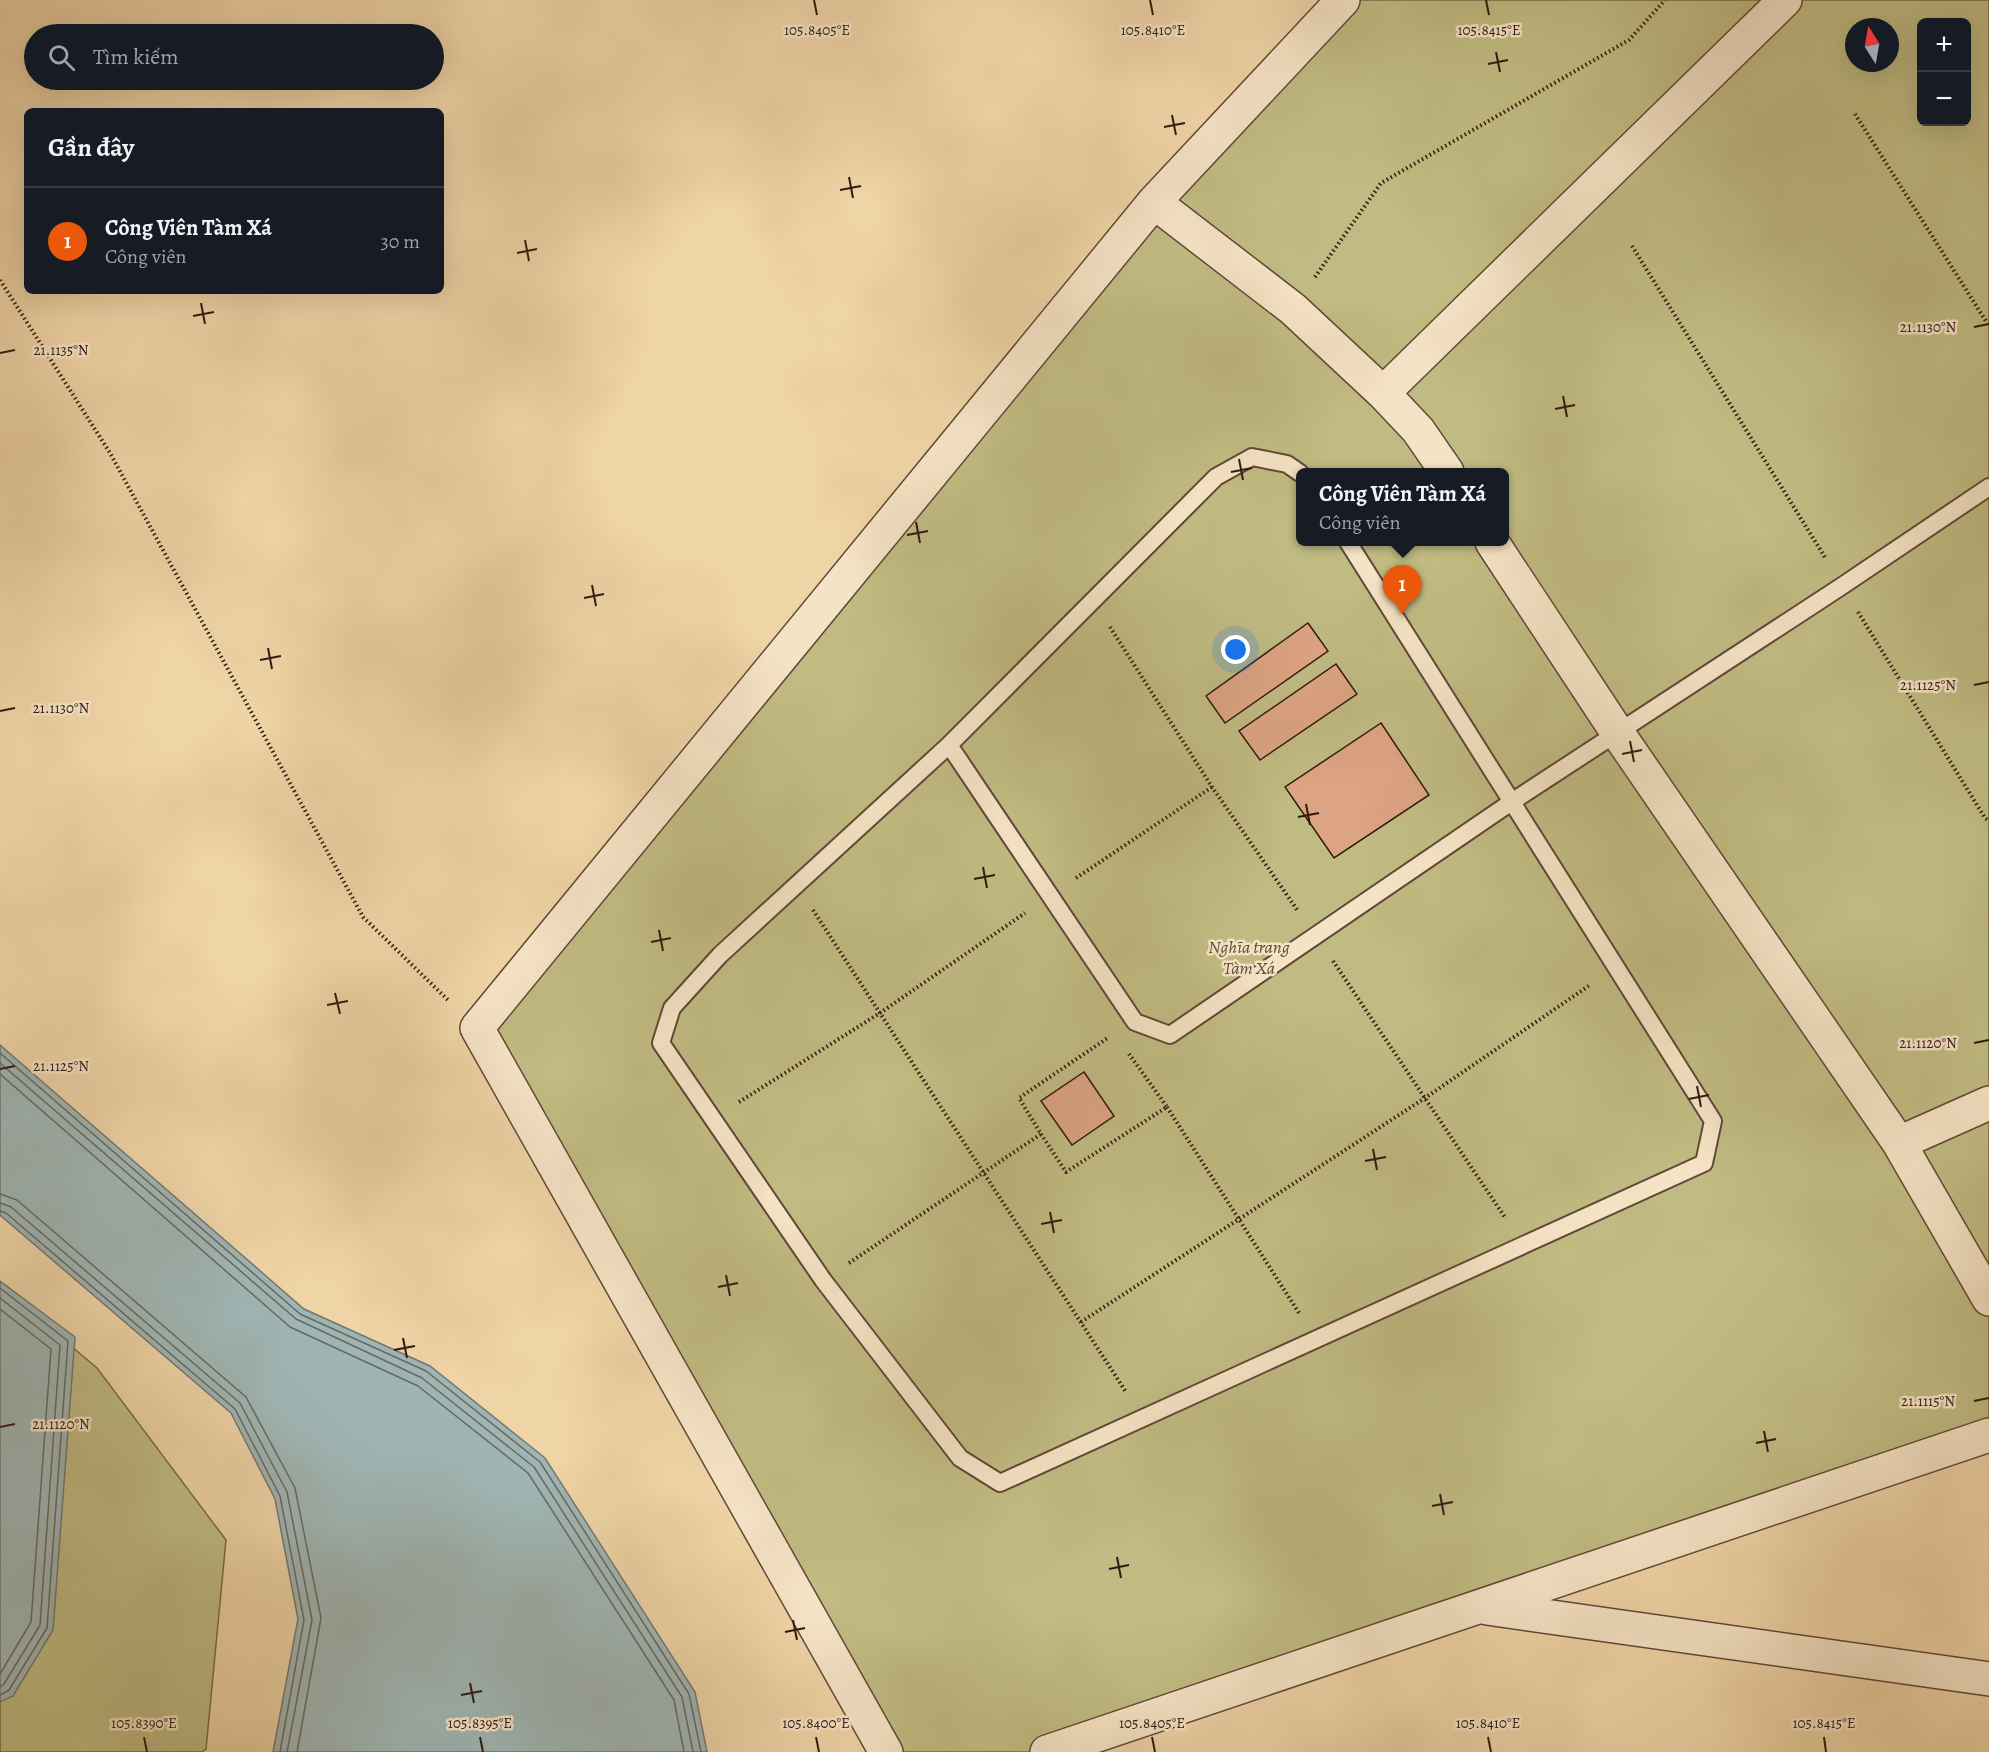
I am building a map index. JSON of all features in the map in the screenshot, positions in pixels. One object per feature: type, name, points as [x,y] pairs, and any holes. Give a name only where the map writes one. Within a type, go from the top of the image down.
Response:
[{"type":"street","points":[[886,1752],[477,1029],[1154,202],[1343,0]]},
{"type":"street","points":[[1383,393],[1785,0]]},
{"type":"street","points":[[1154,202],[1293,309],[1383,393],[1418,430],[1443,468]]},
{"type":"street","points":[[1495,546],[1617,732],[1899,1143],[1989,1299]]},
{"type":"street","points":[[1899,1143],[1989,1103]]},
{"type":"street","points":[[1047,1752],[1989,1435]]},
{"type":"street","points":[[1479,1607],[1989,1679]]},
{"type":"lane","points":[[1296,470],[1287,464],[1252,457],[1216,477],[949,745],[720,955],[672,1008],[661,1044],[823,1280],[960,1458],[1000,1483],[1704,1163],[1713,1121],[1351,546]]},
{"type":"lane","points":[[949,745],[1135,1022],[1170,1035],[1513,801],[1989,487]]},
{"type":"path","points":[[1293,309],[1381,183],[1629,40],[1665,0]]},
{"type":"path","points":[[1855,114],[1989,326]]},
{"type":"path","points":[[1632,246],[1985,818],[1989,821]]},
{"type":"path","points":[[0,280],[110,453],[363,917],[477,1029]]},
{"type":"path","points":[[712,1119],[880,1013],[1212,787]]},
{"type":"path","points":[[797,884],[1143,1418]]},
{"type":"path","points":[[1081,1322],[1425,1098],[1617,967]]},
{"type":"path","points":[[1135,1022],[1019,1098],[1066,1172],[1167,1107]]},
{"type":"path","points":[[1114,1034],[1167,1107],[1316,1339]]},
{"type":"path","points":[[823,1280],[1041,1134]]},
{"type":"green space","name":"Nghĩa trang Tàm Xá","points":[[1343,0],[1989,0],[1989,1429],[1044,1752],[886,1752],[477,1028]]},
{"type":"green space","points":[[0,1286],[97,1368],[226,1540],[206,1749],[202,1752],[0,1752]]},
{"type":"water","points":[[0,1045],[304,1309],[430,1366],[545,1458],[695,1692],[707,1752],[273,1752],[298,1619],[275,1499],[231,1413],[0,1215]]},
{"type":"water","points":[[0,1281],[75,1337],[53,1630],[13,1696],[0,1702]]},
{"type":"building","points":[[1308,623],[1328,651],[1225,723],[1206,696]]},
{"type":"building","points":[[1336,664],[1357,694],[1260,760],[1239,731]]},
{"type":"building","points":[[1381,723],[1429,795],[1334,858],[1285,787]]},
{"type":"building","points":[[1084,1072],[1114,1116],[1072,1145],[1041,1101]]},
{"type":"place","name":"Công Viên Tàm Xá","points":[[1402,615]]}]
